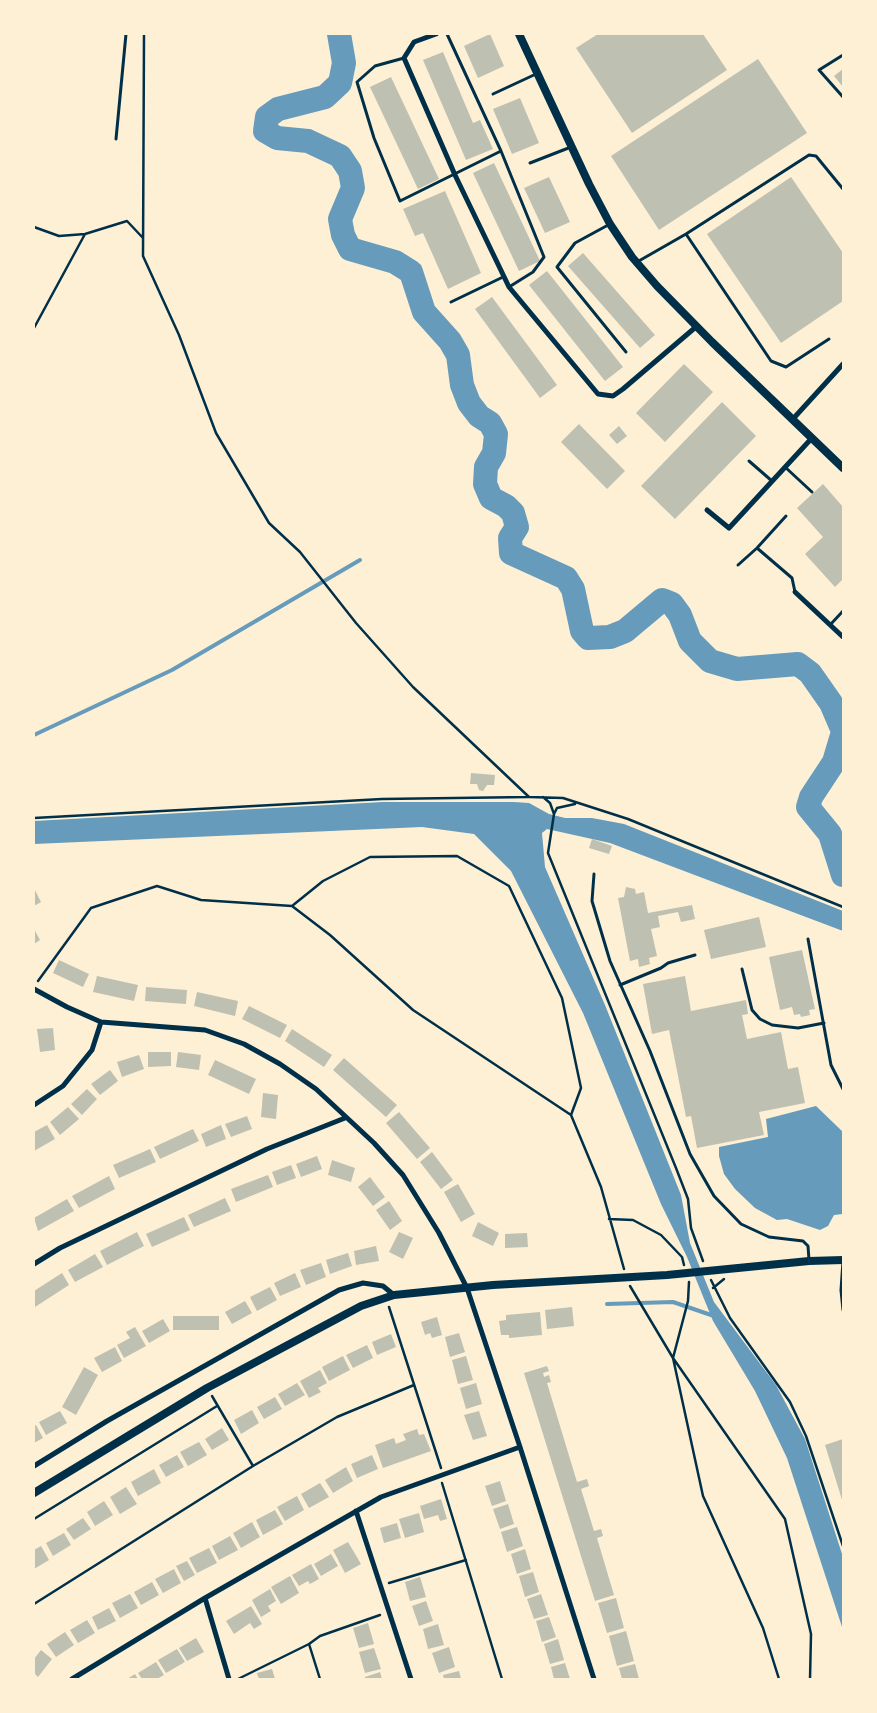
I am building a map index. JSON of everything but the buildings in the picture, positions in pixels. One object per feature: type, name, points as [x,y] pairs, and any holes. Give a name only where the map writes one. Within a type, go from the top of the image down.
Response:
[{"type":"street","points":[[436,34],[414,42],[404,58],[455,175],[509,287],[598,394],[613,396],[697,326]]},
{"type":"street","points":[[519,34],[610,224],[636,262],[697,326],[811,439],[843,468]]},
{"type":"street","points":[[792,420],[843,364]]},
{"type":"street","points":[[707,510],[729,528],[811,439]]},
{"type":"street","points":[[795,592],[843,637]]},
{"type":"street","points":[[34,988],[67,1008],[101,1022],[205,1030],[244,1044],[280,1064],[316,1090],[374,1143],[403,1175],[439,1233],[467,1288],[594,1679]]},
{"type":"street","points":[[34,1105],[64,1086],[92,1050],[101,1022]]},
{"type":"street","points":[[34,1264],[60,1248],[267,1149],[345,1118]]},
{"type":"street","points":[[34,1492],[207,1388],[311,1331],[362,1306],[390,1297],[467,1288],[667,1275],[809,1260],[843,1260]]},
{"type":"street","points":[[34,1466],[107,1422],[339,1290],[363,1283],[383,1286],[390,1297]]},
{"type":"street","points":[[72,1679],[204,1598],[381,1497],[442,1473],[520,1447]]},
{"type":"street","points":[[356,1511],[410,1679]]},
{"type":"street","points":[[204,1598],[229,1679]]},
{"type":"lane","points":[[116,139],[126,34]]},
{"type":"lane","points":[[447,34],[501,151],[544,257],[533,272],[509,287]]},
{"type":"lane","points":[[843,55],[819,70],[843,97]]},
{"type":"lane","points":[[404,58],[376,66],[357,82],[374,138],[400,201],[501,151]]},
{"type":"lane","points":[[494,94],[537,74]]},
{"type":"lane","points":[[530,163],[571,146]]},
{"type":"lane","points":[[636,262],[686,234],[809,155],[816,156],[843,189]]},
{"type":"lane","points":[[610,224],[576,243],[557,267],[626,352]]},
{"type":"lane","points":[[686,234],[771,361],[786,367],[829,339]]},
{"type":"lane","points":[[451,302],[503,277]]},
{"type":"lane","points":[[749,461],[772,481]]},
{"type":"lane","points":[[785,467],[812,492]]},
{"type":"lane","points":[[738,565],[757,548],[786,516]]},
{"type":"lane","points":[[757,548],[792,578],[795,592]]},
{"type":"lane","points":[[830,625],[843,611]]},
{"type":"lane","points":[[594,874],[592,901],[610,960],[650,1051],[690,1154],[714,1196],[741,1224],[769,1237],[802,1241],[808,1246],[809,1260]]},
{"type":"lane","points":[[808,939],[831,1065],[843,1089]]},
{"type":"lane","points":[[620,985],[661,968],[668,963],[695,955]]},
{"type":"lane","points":[[742,969],[752,1010],[760,1019],[772,1025],[798,1028],[824,1023]]},
{"type":"lane","points":[[843,1260],[841,1290],[843,1310]]},
{"type":"path","points":[[144,34],[143,256],[179,335],[216,433],[269,524],[300,552],[330,591],[414,687],[530,797]]},
{"type":"path","points":[[34,227],[59,236],[85,234],[127,221],[143,238]]},
{"type":"path","points":[[34,328],[85,234]]},
{"type":"path","points":[[543,797],[550,803],[554,814]]},
{"type":"path","points":[[34,818],[382,798],[563,798],[576,804],[628,819],[843,907]]},
{"type":"path","points":[[576,804],[557,808],[550,832],[548,853],[676,1168],[688,1200],[692,1228],[704,1262]]},
{"type":"path","points":[[292,906],[323,881],[370,857],[456,856],[509,886],[562,998],[581,1088],[571,1115]]},
{"type":"path","points":[[34,988],[91,908],[158,886],[200,900],[292,906],[330,935],[413,1010],[571,1115],[601,1187],[627,1278]]},
{"type":"path","points":[[609,1218],[633,1220],[661,1235],[682,1257]]},
{"type":"path","points":[[710,1279],[730,1318],[790,1402],[806,1436],[843,1546]]},
{"type":"path","points":[[690,1285],[688,1301],[684,1309],[673,1358],[703,1496],[763,1628],[779,1679]]},
{"type":"path","points":[[635,1295],[673,1358],[785,1519],[811,1634],[810,1679]]},
{"type":"path","points":[[390,1297],[414,1385],[442,1473],[442,1482],[502,1679]]},
{"type":"path","points":[[34,1604],[253,1466],[337,1417],[414,1385]]},
{"type":"path","points":[[207,1388],[253,1466]]},
{"type":"path","points":[[34,1519],[217,1406]]},
{"type":"path","points":[[381,1585],[466,1560]]},
{"type":"path","points":[[237,1679],[309,1644],[320,1636],[389,1612]]},
{"type":"path","points":[[309,1644],[320,1679]]},
{"type":"water","points":[[383,802],[529,803],[549,814],[565,818],[592,818],[624,824],[843,911],[843,931],[610,843],[547,829],[542,833],[545,867],[605,1005],[681,1195],[690,1243],[714,1302],[776,1385],[805,1439],[843,1557],[843,1630],[787,1458],[755,1391],[713,1321],[687,1257],[661,1204],[583,1013],[511,871],[474,834],[422,827],[34,844],[34,821]]},
{"type":"water","points":[[816,1106],[843,1132],[843,1214],[834,1215],[828,1226],[820,1230],[787,1219],[777,1220],[755,1208],[735,1189],[724,1174],[719,1156],[719,1147],[768,1137],[766,1119]]},
{"type":"waterway","points":[[339,34],[344,63],[340,83],[325,97],[278,109],[267,117],[265,131],[277,138],[308,141],[340,156],[350,171],[353,188],[340,219],[343,235],[350,249],[395,262],[411,272],[424,312],[450,341],[458,355],[462,385],[469,403],[479,416],[490,423],[496,434],[494,453],[486,467],[485,484],[491,498],[506,506],[513,513],[517,527],[510,538],[511,553],[566,578],[573,589],[582,631],[588,638],[610,637],[625,631],[662,600],[672,604],[680,615],[690,641],[710,661],[737,669],[798,664],[810,673],[831,703],[843,731]]},
{"type":"waterway","points":[[34,735],[172,670],[360,560]]},
{"type":"waterway","points":[[843,732],[834,762],[811,797],[808,807],[830,834],[843,875]]},
{"type":"waterway","points":[[607,1304],[673,1302],[714,1316]]}]
